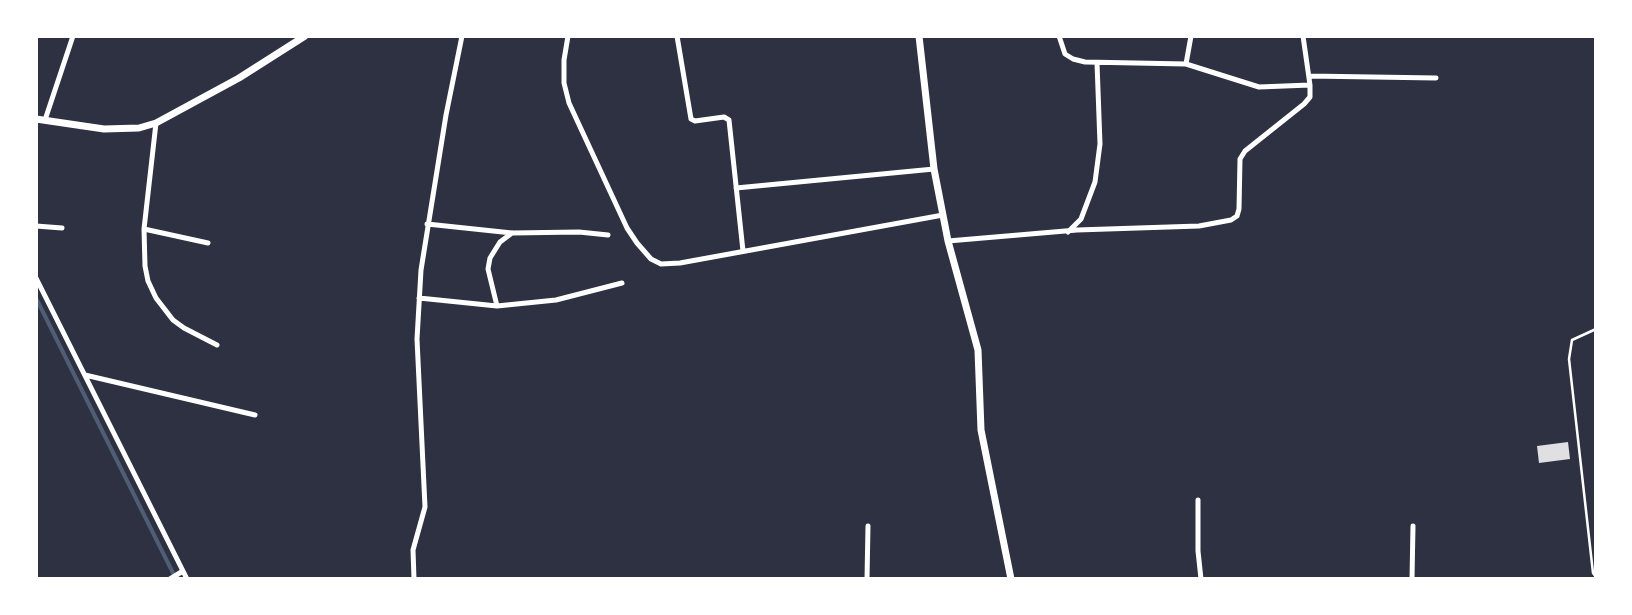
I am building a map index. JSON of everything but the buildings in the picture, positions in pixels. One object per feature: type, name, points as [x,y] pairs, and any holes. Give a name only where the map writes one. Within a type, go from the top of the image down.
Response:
[{"type":"street","points":[[45,120],[73,36]]},
{"type":"street","points":[[36,119],[82,127],[123,130],[156,122],[239,78],[305,36]]},
{"type":"street","points":[[414,579],[414,550],[425,507],[418,394],[419,298],[427,224],[462,36]]},
{"type":"street","points":[[568,36],[564,60],[564,83],[570,103],[627,228],[651,259],[661,264],[943,215]]},
{"type":"street","points":[[677,36],[690,116],[695,121],[720,118],[729,120],[743,251]]},
{"type":"street","points":[[919,36],[934,169],[948,241],[978,350],[981,430],[1011,579]]},
{"type":"street","points":[[1059,36],[1066,54],[1074,60],[1096,63],[1186,64],[1259,87],[1310,85]]},
{"type":"street","points":[[1186,64],[1191,36]]},
{"type":"street","points":[[948,241],[1077,230],[1198,226],[1231,220],[1237,216],[1239,209],[1240,159],[1245,151],[1304,104],[1310,97],[1303,36]]},
{"type":"street","points":[[1068,232],[1081,219],[1095,182],[1100,144],[1096,63]]},
{"type":"street","points":[[1309,76],[1436,78]]},
{"type":"street","points":[[156,122],[144,229],[145,266],[151,290],[173,320],[184,328],[217,345]]},
{"type":"street","points":[[736,188],[934,169]]},
{"type":"street","points":[[427,224],[512,233],[579,232],[608,235]]},
{"type":"street","points":[[36,226],[62,228]]},
{"type":"street","points":[[144,229],[208,243]]},
{"type":"street","points":[[497,306],[490,281],[489,264],[494,250],[512,233]]},
{"type":"street","points":[[36,278],[187,579]]},
{"type":"street","points":[[419,298],[497,306],[556,300],[622,282]]},
{"type":"street","points":[[85,376],[255,415]]},
{"type":"street","points":[[1198,500],[1198,551],[1201,579]]},
{"type":"street","points":[[867,579],[868,526]]},
{"type":"street","points":[[1412,579],[1413,526]]},
{"type":"street","points":[[170,579],[182,572]]},
{"type":"lane","points":[[1596,329],[1572,340],[1569,359],[1593,572],[1596,577]]},
{"type":"waterway","points":[[36,298],[176,579]]}]
